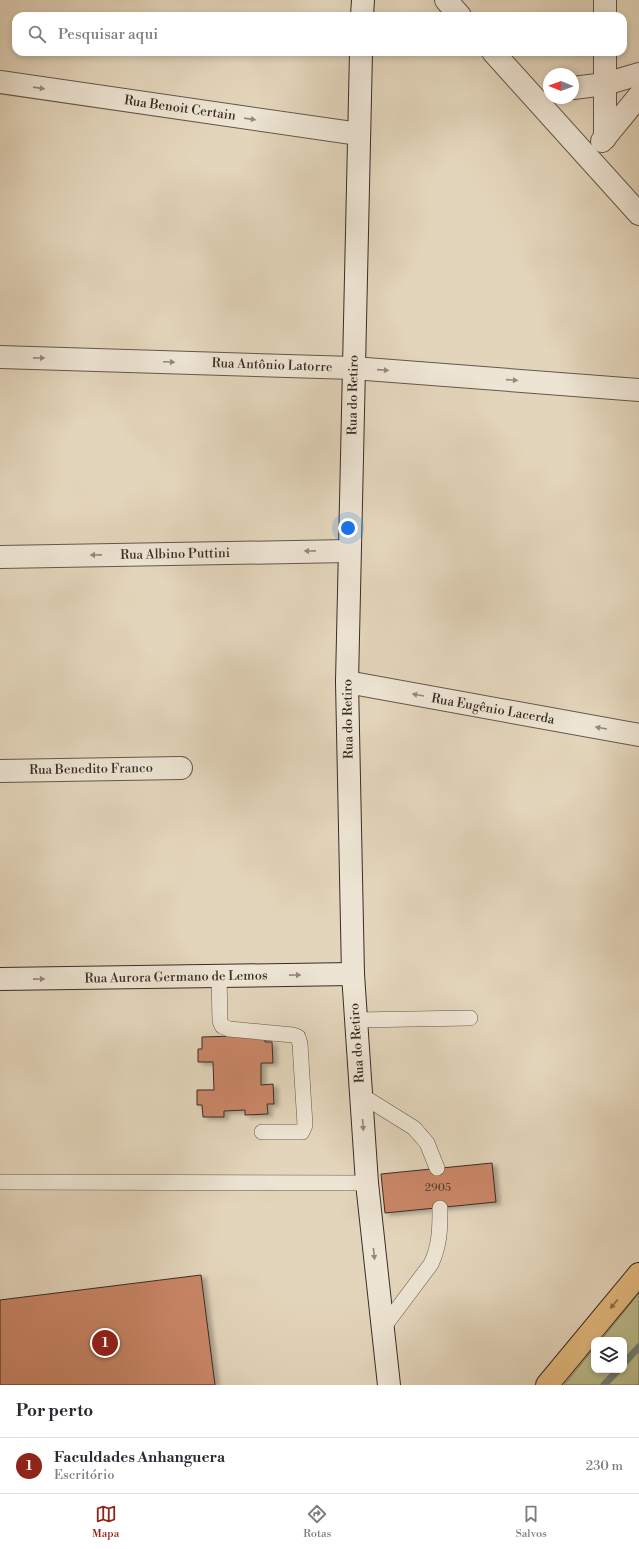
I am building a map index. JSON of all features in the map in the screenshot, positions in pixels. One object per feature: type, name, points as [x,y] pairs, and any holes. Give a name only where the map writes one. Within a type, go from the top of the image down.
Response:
[{"type":"highway","points":[[547,1385],[639,1274]]},
{"type":"street","points":[[362,12],[363,0]]},
{"type":"street","points":[[446,0],[456,12]]},
{"type":"street","points":[[605,0],[605,12]]},
{"type":"street","name":"Rua do Retiro","points":[[362,56],[353,368],[347,682],[353,974],[367,1183],[389,1385]]},
{"type":"street","points":[[498,56],[539,91],[586,155],[639,214]]},
{"type":"street","points":[[605,56],[606,138]]},
{"type":"street","points":[[579,87],[605,84],[639,74]]},
{"type":"street","name":"Rua Benoit Certain","points":[[0,82],[359,134]]},
{"type":"street","points":[[586,155],[606,138],[639,96]]},
{"type":"street","name":"Rua Antônio Latorre","points":[[0,357],[353,368],[639,390]]},
{"type":"street","name":"Rua Albino Puttini","points":[[0,557],[349,551]]},
{"type":"street","name":"Rua Eugênio Lacerda","points":[[347,682],[639,735]]},
{"type":"street","name":"Rua Benedito Franco","points":[[0,771],[181,768]]},
{"type":"street","name":"Rua Aurora Germano de Lemos","points":[[0,979],[353,974]]},
{"type":"lane","points":[[219,976],[220,1021],[222,1026],[229,1029],[293,1035],[298,1037],[300,1044],[305,1125],[302,1132],[262,1132]]},
{"type":"lane","points":[[356,1020],[470,1018]]},
{"type":"lane","points":[[361,1095],[414,1128],[427,1143],[437,1168]]},
{"type":"lane","points":[[0,1182],[367,1183]]},
{"type":"lane","points":[[383,1328],[431,1264],[437,1252],[440,1208]]},
{"type":"green space","points":[[639,1293],[639,1385],[564,1385],[591,1352],[591,1373],[627,1373],[627,1337],[603,1337]]},
{"type":"building","points":[[265,1035],[265,1042],[272,1042],[273,1063],[261,1063],[261,1085],[273,1084],[274,1104],[267,1104],[268,1114],[245,1115],[245,1110],[224,1111],[224,1117],[203,1117],[202,1105],[197,1105],[197,1090],[214,1090],[213,1062],[198,1062],[198,1049],[202,1049],[202,1037]]},
{"type":"building","points":[[492,1163],[496,1202],[385,1213],[381,1174]]},
{"type":"building","points":[[201,1275],[215,1385],[0,1385],[0,1300]]},
{"type":"waterway","points":[[627,1360],[639,1347]]},
{"type":"waterway","points":[[604,1385],[615,1373]]},
{"type":"place","name":"Faculdades Anhanguera","points":[[105,1343]]}]
